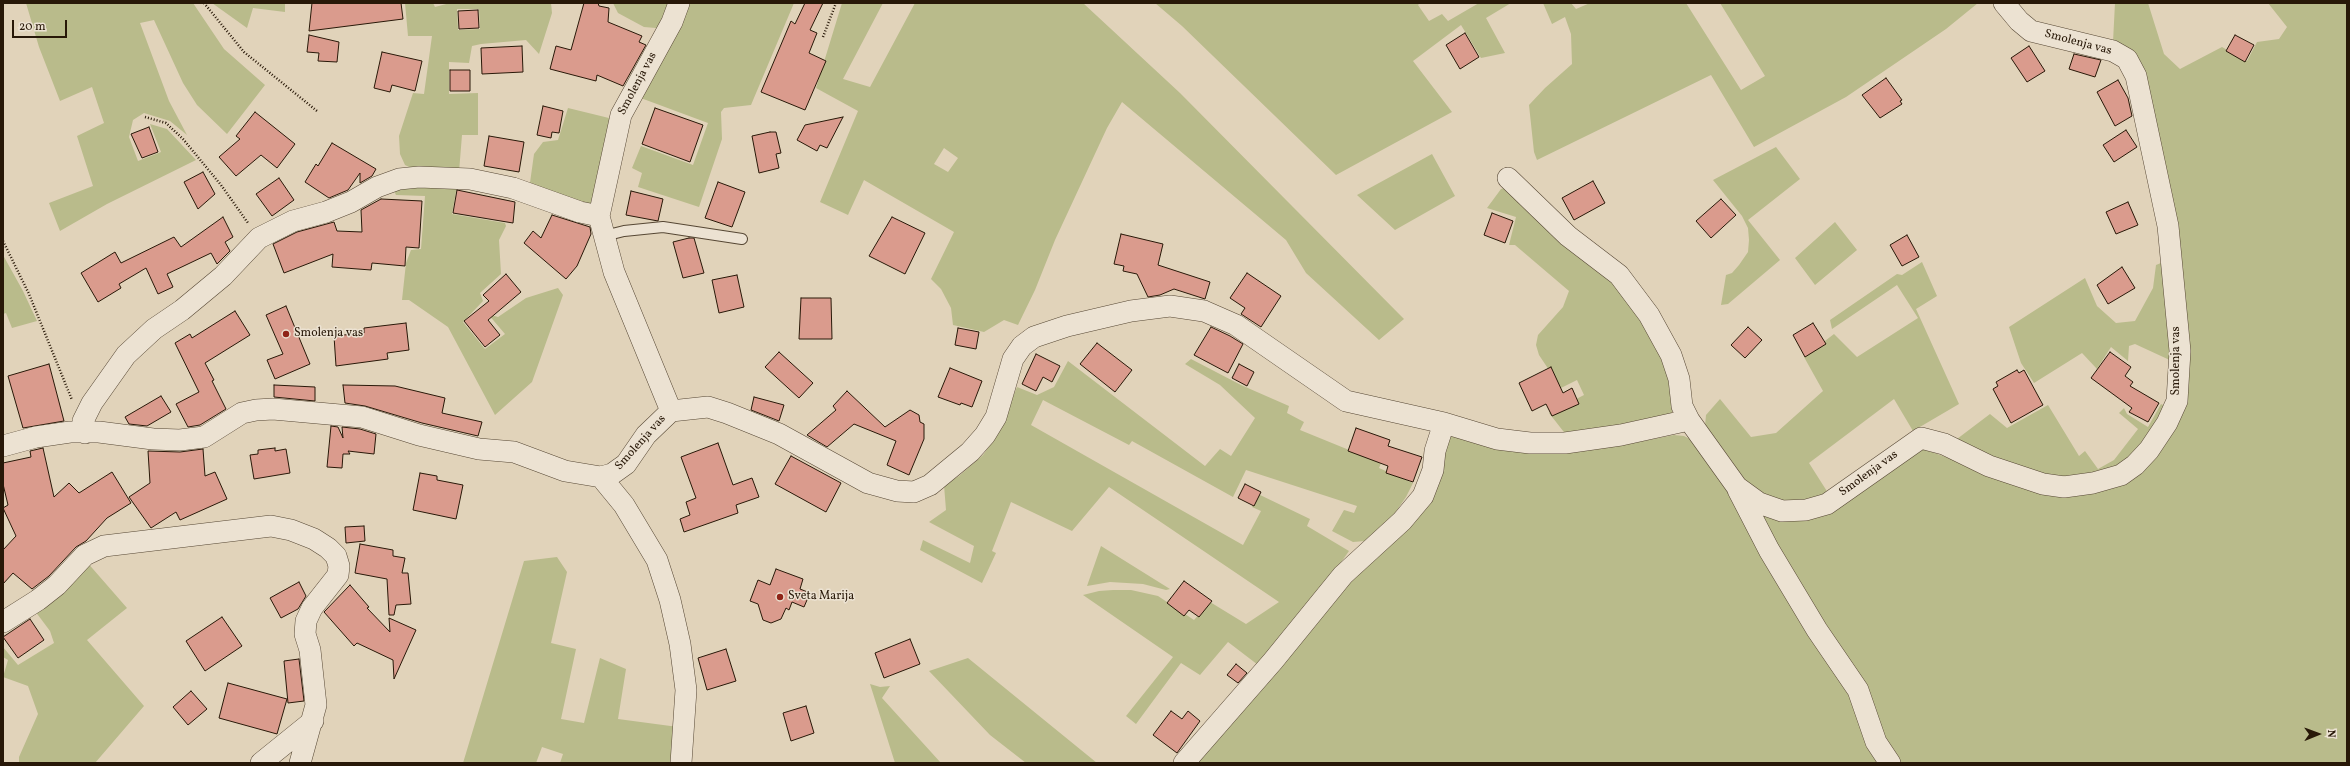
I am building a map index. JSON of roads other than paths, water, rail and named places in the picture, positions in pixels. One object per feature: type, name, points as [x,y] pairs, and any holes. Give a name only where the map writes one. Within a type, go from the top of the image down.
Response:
[{"type":"street","name":"Smolenja vas","points":[[3,446],[36,437],[84,427],[180,440],[204,437],[242,413],[256,410],[309,412],[362,417],[419,435],[479,449],[514,452],[565,471],[601,476],[612,474],[626,464],[646,435],[671,411],[614,272],[599,216],[621,114],[672,22],[679,3]]},
{"type":"street","name":"Smolenja vas","points":[[1508,178],[1568,236],[1619,275],[1649,315],[1671,355],[1679,379],[1682,406],[1689,420],[1737,487],[1759,503],[1782,510],[1806,510],[1827,504],[1921,438],[1944,444],[1989,466],[2043,484],[2064,487],[2093,483],[2121,475],[2135,465],[2149,450],[2166,423],[2177,401],[2180,384],[2180,351],[2168,226],[2136,76],[2127,59],[2113,51],[2030,31],[2004,3]]},
{"type":"street","points":[[84,427],[92,403],[126,355],[154,329],[182,310],[223,276],[259,238],[293,221],[326,212],[351,202],[397,176],[470,180],[513,188],[580,212],[599,216]]},
{"type":"street","points":[[671,411],[708,407],[779,434],[868,482],[897,491],[914,492],[930,485],[970,452],[985,435],[996,417],[1013,359],[1022,346],[1034,337],[1067,326],[1131,311],[1170,306],[1204,311],[1236,325],[1346,401],[1444,422],[1497,439],[1530,443],[1595,440],[1689,420]]},
{"type":"street","points":[[1184,763],[1273,661],[1343,575],[1402,521],[1423,496],[1433,470],[1435,451],[1444,422]]},
{"type":"street","points":[[601,476],[624,505],[657,560],[670,600],[680,644],[686,690],[681,763]]},
{"type":"street","points":[[1737,487],[1769,550],[1805,610],[1858,690],[1876,742],[1890,763]]},
{"type":"street","points":[[3,622],[43,596],[85,555],[104,546],[153,542],[271,526],[291,530],[314,538],[336,556],[339,566],[338,575],[312,608],[306,621],[304,634],[310,650],[316,705],[313,721],[300,763]]},
{"type":"street","points":[[261,763],[313,721]]},
{"type":"lane","points":[[604,236],[624,231],[663,227],[742,239]]},
{"type":"place","name":"Smolenja vas","points":[[286,334]]},
{"type":"place","name":"Sveta Marija","points":[[780,597]]}]
